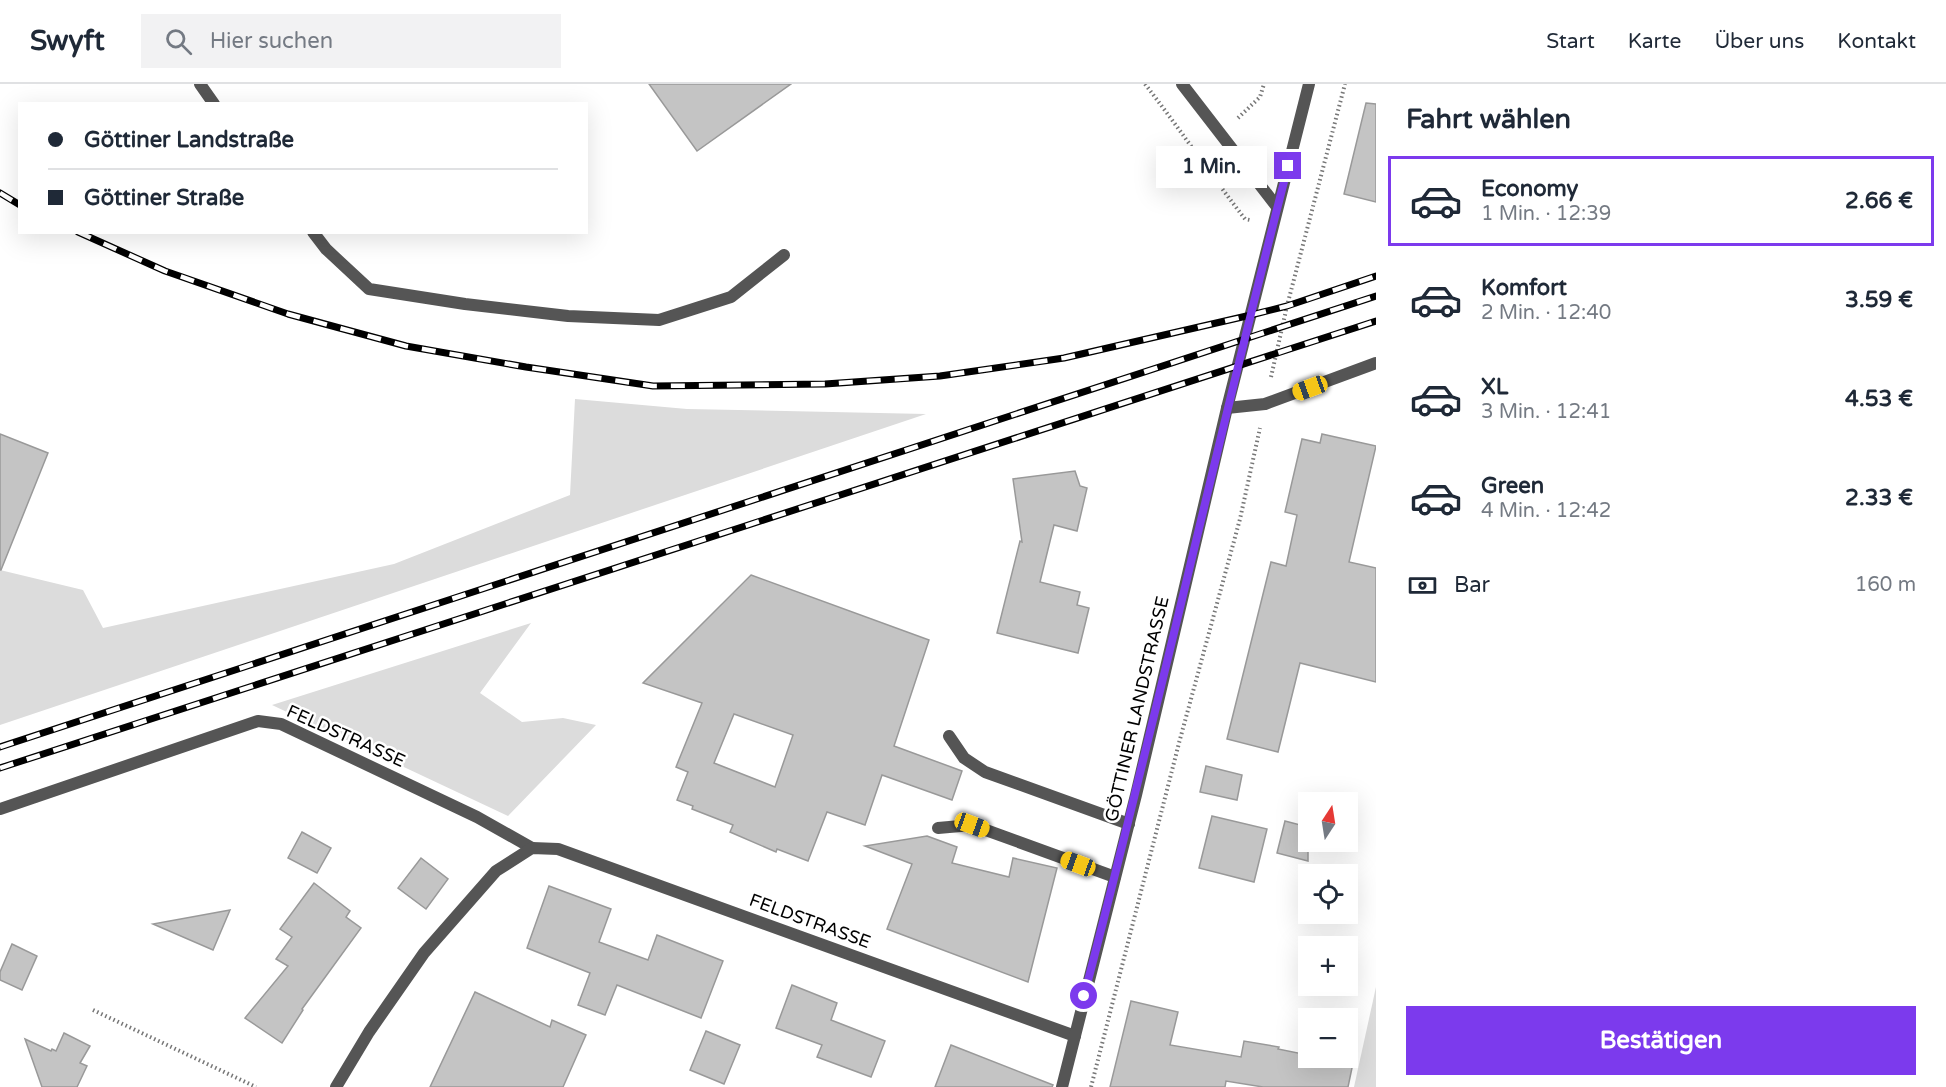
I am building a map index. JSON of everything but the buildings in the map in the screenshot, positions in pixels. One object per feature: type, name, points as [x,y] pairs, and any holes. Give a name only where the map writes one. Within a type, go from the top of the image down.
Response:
[{"type":"street","points":[[200,84],[213,102]]},
{"type":"street","points":[[1182,84],[1277,207]]},
{"type":"street","name":"GÖTTINER LANDSTRASSE","points":[[1062,1087],[1129,824],[1227,408],[1310,84]]},
{"type":"street","points":[[315,234],[326,249],[369,289],[465,304],[568,316],[659,320],[731,297],[784,255]]},
{"type":"street","points":[[1227,408],[1265,404],[1376,363]]},
{"type":"street","name":"FELDSTRASSE","points":[[0,809],[258,721],[281,724],[477,817],[532,848],[558,849],[1075,1036]]},
{"type":"street","points":[[949,736],[964,758],[985,772],[1129,824]]},
{"type":"street","points":[[938,828],[972,825],[1115,877]]},
{"type":"street","points":[[336,1087],[369,1032],[424,953],[496,871],[532,848]]},
{"type":"path","points":[[1145,84],[1245,219],[1305,236]]},
{"type":"path","points":[[1091,1087],[1179,742],[1240,519],[1287,306],[1345,84]]},
{"type":"path","points":[[93,1010],[256,1087]]},
{"type":"shaded area","points":[[575,399],[687,409],[926,414],[0,725],[0,570],[83,590],[103,628],[394,564],[570,495]]},
{"type":"shaded area","points":[[531,623],[480,693],[522,722],[563,718],[596,725],[508,816],[272,705]]},
{"type":"shaded area","points":[[1376,987],[1376,1087],[1354,1087]]},
{"type":"railway","points":[[0,193],[18,204]]},
{"type":"railway","points":[[82,234],[165,271],[288,314],[406,346],[653,386],[825,384],[940,376],[1064,358],[1287,306],[1376,276]]},
{"type":"railway","points":[[0,747],[1376,296]]},
{"type":"railway","points":[[0,768],[1376,321]]},
{"type":"route","points":[[1084,996],[1136,795],[1227,408],[1288,166]]}]
